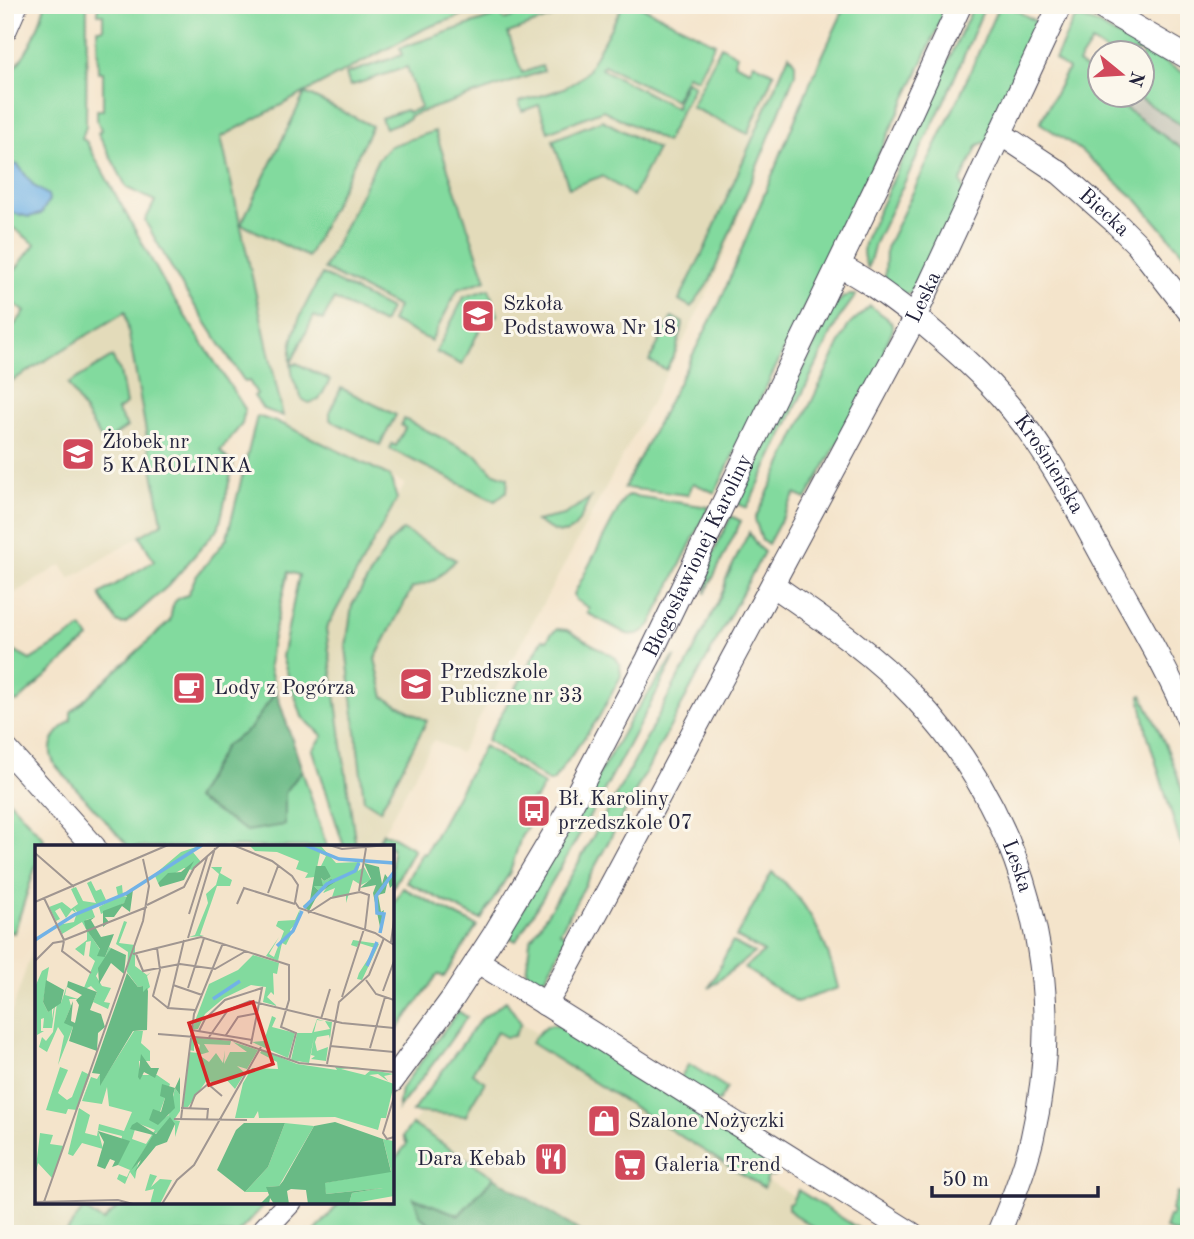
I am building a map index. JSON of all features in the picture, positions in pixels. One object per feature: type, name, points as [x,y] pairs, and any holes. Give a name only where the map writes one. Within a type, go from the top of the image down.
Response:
[{"type":"street","points":[[5,30],[16,5]]},
{"type":"street","name":"Błogosławionej Karoliny","points":[[394,1078],[477,961],[568,811],[616,721],[839,265],[960,5]]},
{"type":"street","name":"Leska","points":[[545,1004],[562,977],[915,317],[1060,5]]},
{"type":"street","points":[[1097,5],[1189,58]]},
{"type":"street","name":"Biecka","points":[[1001,134],[1060,173],[1114,221],[1137,244],[1189,310]]},
{"type":"street","name":"Krośnieńska","points":[[839,265],[915,317],[968,363],[1011,407],[1048,459],[1137,619],[1189,721]]},
{"type":"street","name":"Leska","points":[[773,585],[874,659],[914,697],[951,742],[980,784],[1008,839],[1025,888],[1043,971],[1046,1021],[1042,1078],[1025,1165],[998,1234]]},
{"type":"street","points":[[5,748],[92,845]]},
{"type":"street","points":[[477,961],[912,1234]]},
{"type":"street","points":[[260,1234],[288,1204]]},
{"type":"shaded area","name":"Szkoła Podstawowa Nr 18","points":[[491,5],[613,5],[789,91],[713,281],[678,352],[460,753],[434,740],[376,845],[356,845],[326,629],[405,484],[285,425],[221,137],[426,28]]},
{"type":"shaded area","points":[[1156,96],[1189,102],[1189,154],[1124,108],[1156,108]]},
{"type":"shaded area","name":"Żłobek nr 5 KAROLINKA","points":[[125,311],[162,523],[70,579],[61,565],[5,599],[5,385]]},
{"type":"shaded area","points":[[35,942],[35,1204],[122,1204],[103,1221],[70,1225],[65,1234],[5,1234],[5,1032]]},
{"type":"shaded area","points":[[503,1012],[857,1234],[584,1234],[412,1124]]},
{"type":"green space","points":[[45,5],[87,5],[86,126],[82,139],[86,141],[167,288],[245,409],[242,424],[220,451],[233,465],[219,527],[169,585],[126,623],[121,624],[117,622],[100,594],[154,561],[140,536],[162,523],[125,312],[5,385],[5,336],[25,312],[5,297],[5,283],[35,244],[5,222],[5,80],[30,45]]},
{"type":"green space","points":[[98,5],[492,5],[426,28],[221,137],[283,416],[263,409],[254,396],[257,394],[249,381],[245,382],[183,288],[145,221],[155,201],[127,188],[98,133],[101,130],[97,110],[103,110],[103,72],[98,72],[97,29],[103,29],[103,14],[98,14]]},
{"type":"green space","points":[[547,5],[571,5],[572,10],[508,33],[522,73],[542,66],[544,71],[409,116],[409,119],[385,128],[381,118],[421,108],[407,67],[350,86],[346,74],[402,55],[400,48],[501,14],[504,20]]},
{"type":"green space","points":[[623,5],[638,5],[715,43],[697,79],[687,75],[675,100],[604,65],[601,69],[676,108],[686,81],[694,85],[666,142],[603,110],[548,132],[539,105],[522,111],[519,102],[556,91],[582,77]]},
{"type":"green space","points":[[859,5],[948,5],[715,493],[693,483],[688,495],[624,488],[720,302],[810,83],[843,11]]},
{"type":"green space","points":[[974,5],[985,6],[948,93],[875,243],[868,268],[863,254],[865,240]]},
{"type":"green space","points":[[999,5],[1007,5],[1042,25],[989,141],[978,145],[961,181],[965,193],[917,291],[904,294],[885,282],[886,248],[960,95]]},
{"type":"green space","points":[[1083,19],[1093,22],[1121,38],[1086,38],[1086,51],[1078,63],[1086,69],[1086,108],[1125,108],[1189,154],[1189,260],[1138,201],[1079,149],[1040,123],[1068,69],[1055,60],[1073,21]]},
{"type":"green space","points":[[721,46],[737,55],[734,63],[750,70],[754,63],[774,73],[748,134],[691,107]]},
{"type":"green space","points":[[789,55],[795,63],[795,74],[710,281],[691,307],[679,300],[706,246]]},
{"type":"green space","points":[[1156,57],[1189,76],[1189,122],[1181,125],[1155,108]]},
{"type":"green space","points":[[305,93],[372,126],[308,257],[241,224]]},
{"type":"green space","points":[[602,120],[657,149],[633,196],[602,176],[569,188],[553,140]]},
{"type":"green space","points":[[435,131],[486,280],[458,289],[431,341],[391,321],[398,307],[324,269],[378,159],[390,146]]},
{"type":"green space","points":[[322,274],[390,309],[383,324],[334,299],[323,320],[314,316],[291,363],[296,328]]},
{"type":"green space","points":[[489,289],[498,315],[484,321],[462,365],[436,352],[464,297]]},
{"type":"green space","points":[[856,295],[838,320],[747,508],[738,504],[830,312],[842,298]]},
{"type":"green space","points":[[870,306],[891,322],[893,330],[884,348],[889,353],[806,499],[795,494],[768,544],[762,541],[755,519],[848,326]]},
{"type":"green space","points":[[672,317],[683,323],[676,351],[666,370],[649,361]]},
{"type":"green space","points":[[112,357],[120,371],[126,404],[117,410],[127,427],[114,436],[120,447],[113,451],[106,440],[103,442],[68,384]]},
{"type":"green space","points":[[291,363],[330,380],[319,400],[309,403],[302,399],[293,379]]},
{"type":"green space","points":[[341,388],[396,415],[380,445],[330,420],[330,411]]},
{"type":"green space","points":[[257,416],[285,425],[390,476],[397,499],[326,629],[356,845],[343,845],[313,750],[323,736],[302,717],[282,657],[299,575],[288,572],[271,646],[269,667],[276,691],[250,729],[225,746],[285,824],[285,793],[302,770],[326,845],[127,845],[55,765],[52,758],[53,740],[71,720],[71,712],[170,621],[176,601],[188,595],[195,578],[227,538]]},
{"type":"green space","points":[[404,419],[478,456],[492,472],[508,478],[507,491],[495,501],[390,449],[392,444],[396,446],[405,428],[401,425]]},
{"type":"green space","points":[[628,495],[709,507],[651,624],[634,634],[627,634],[587,613],[589,608],[576,600],[574,594]]},
{"type":"green space","points":[[590,498],[578,522],[569,531],[557,532],[536,521],[564,515]]},
{"type":"green space","points":[[731,516],[741,521],[705,594],[713,554]]},
{"type":"green space","points":[[403,530],[456,560],[435,580],[412,588],[375,659],[384,697],[427,721],[380,810],[364,800],[346,647],[352,605],[390,542]]},
{"type":"green space","points":[[749,532],[764,552],[560,932],[567,937],[546,977],[538,978],[526,974],[530,941],[571,876],[686,667]]},
{"type":"green space","points":[[82,628],[89,638],[17,702],[5,699],[5,646],[30,660]]},
{"type":"green space","points":[[557,629],[567,630],[616,658],[621,676],[599,717],[553,781],[549,782],[487,740],[543,639],[547,640]]},
{"type":"green space","points":[[674,657],[558,871],[516,941],[507,936],[631,718]]},
{"type":"green space","points":[[276,691],[302,770],[285,793],[285,825],[247,831],[195,799],[225,746],[250,729]]},
{"type":"green space","points":[[1142,695],[1182,789],[1189,822],[1189,860],[1179,839],[1147,733],[1140,696]]},
{"type":"green space","points":[[484,746],[544,785],[523,815],[531,820],[521,837],[510,872],[481,920],[406,882],[422,853],[425,854]]},
{"type":"green space","points":[[5,796],[44,839],[42,845],[35,845],[35,868],[14,933],[5,930]]},
{"type":"green space","points":[[383,833],[414,849],[394,885],[394,845],[376,845]]},
{"type":"green space","points":[[772,872],[796,895],[815,924],[829,955],[838,988],[797,1002],[744,968],[764,952],[736,937]]},
{"type":"green space","points":[[403,888],[477,926],[444,977],[438,974],[394,1034],[394,902]]},
{"type":"green space","points":[[732,942],[754,953],[709,988]]},
{"type":"green space","points":[[506,1001],[521,1023],[514,1036],[506,1037],[497,1032],[472,1073],[485,1082],[466,1116],[412,1112],[480,1020]]},
{"type":"green space","points":[[458,1011],[467,1017],[398,1109],[401,1089]]},
{"type":"green space","points":[[552,1025],[562,1026],[767,1155],[773,1166],[774,1176],[768,1176],[764,1188],[531,1043],[542,1029]]},
{"type":"green space","points":[[689,1064],[727,1088],[718,1102],[680,1078]]},
{"type":"green space","points":[[412,1124],[494,1177],[459,1215],[421,1217],[443,1234],[313,1234],[338,1204],[394,1204],[394,1160],[407,1144],[403,1136]]},
{"type":"green space","points":[[494,1177],[584,1234],[443,1234],[421,1217],[414,1198],[459,1215]]},
{"type":"green space","points":[[798,1190],[867,1234],[824,1234],[788,1209],[788,1204],[792,1203]]},
{"type":"green space","points":[[1177,1193],[1189,1197],[1179,1234],[1165,1229],[1173,1212],[1171,1210]]},
{"type":"green space","points":[[122,1204],[265,1204],[237,1234],[65,1234],[83,1209],[103,1221]]},
{"type":"water","points":[[10,164],[18,165],[34,186],[48,195],[49,200],[41,214],[29,217],[5,211],[5,167]]},
{"type":"place","name":"Szkoła Podstawowa Nr 18","points":[[478,316]]},
{"type":"place","name":"Żłobek nr 5 KAROLINKA","points":[[78,454]]},
{"type":"place","name":"Przedszkole Publiczne nr 33","points":[[416,684]]},
{"type":"place","name":"Lody z Pogórza","points":[[189,688]]},
{"type":"place","name":"Bł. Karoliny przedszkole 07","points":[[534,811]]},
{"type":"place","name":"Szalone Nożyczki","points":[[604,1121]]},
{"type":"place","name":"Dara Kebab","points":[[551,1159]]},
{"type":"place","name":"Galeria Trend","points":[[630,1165]]}]
